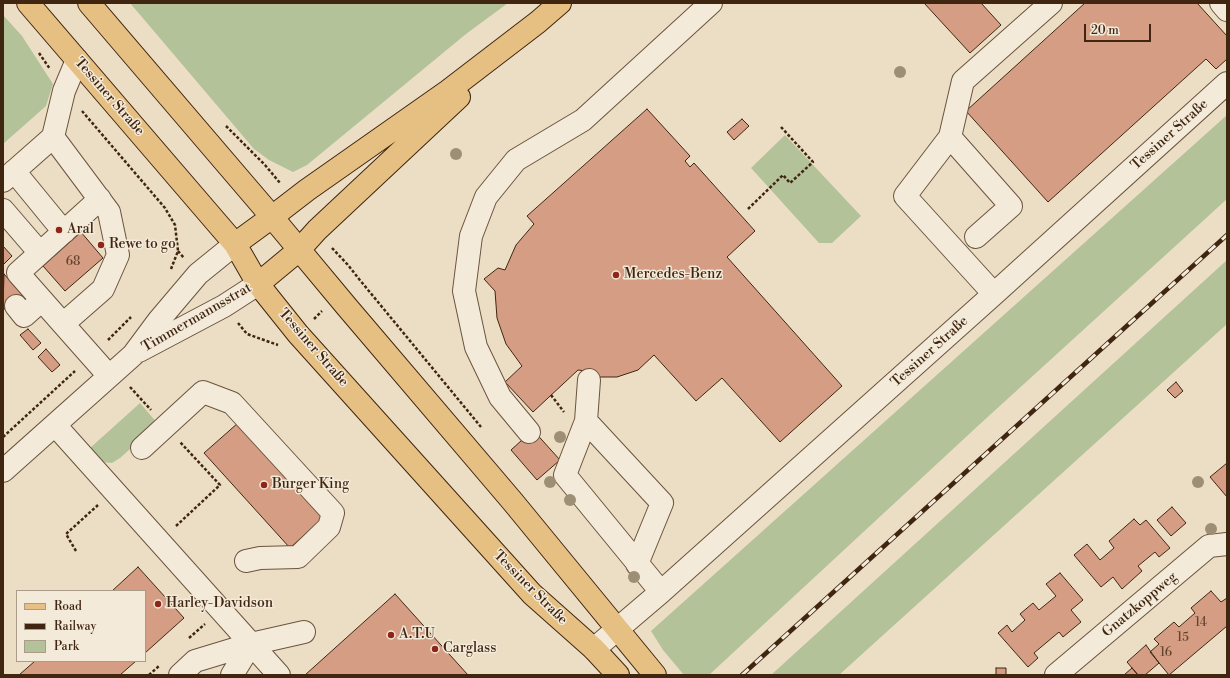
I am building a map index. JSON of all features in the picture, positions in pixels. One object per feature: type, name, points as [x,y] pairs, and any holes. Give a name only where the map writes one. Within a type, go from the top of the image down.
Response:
[{"type":"main road","name":"Tessiner Straße","points":[[28,3],[235,244],[258,284],[298,334],[532,594],[594,650],[618,675]]},
{"type":"main road","points":[[89,3],[272,217],[512,502],[624,624],[651,670]]},
{"type":"main road","points":[[235,244],[302,193],[448,91],[538,22],[560,3]]},
{"type":"main road","name":"Timmermannsstrat","points":[[258,284],[299,250],[318,230],[538,22]]},
{"type":"street","points":[[529,432],[500,397],[476,347],[464,291],[471,236],[486,197],[516,160],[583,120],[711,3]]},
{"type":"street","points":[[994,294],[905,196],[950,137],[963,81],[1051,3]]},
{"type":"street","points":[[1221,3],[1227,10]]},
{"type":"street","points":[[64,232],[9,176],[53,137],[64,91],[77,60]]},
{"type":"street","name":"Tessiner Straße","points":[[594,650],[661,592],[994,294],[1227,83]]},
{"type":"street","points":[[53,137],[109,212],[118,255],[103,289],[63,324]]},
{"type":"street","points":[[950,137],[1011,206],[976,237]]},
{"type":"street","points":[[100,199],[40,253],[13,267],[63,324],[112,374]]},
{"type":"street","points":[[3,210],[40,253]]},
{"type":"street","name":"Timmermannsstrat","points":[[3,471],[133,355],[159,320],[198,274],[235,244]]},
{"type":"street","name":"Timmermannsstrat","points":[[133,355],[224,306],[258,284]]},
{"type":"street","points":[[16,306],[24,316],[42,300]]},
{"type":"street","points":[[589,380],[586,421],[565,475],[661,592]]},
{"type":"street","points":[[142,448],[203,392],[232,403],[333,513],[329,527],[298,557],[260,558],[246,561]]},
{"type":"street","points":[[586,421],[662,503],[637,564]]},
{"type":"street","points":[[55,425],[279,675]]},
{"type":"street","name":"Gnatzkoppweg","points":[[1056,675],[1209,546],[1227,544]]},
{"type":"street","points":[[180,675],[195,662],[251,644],[304,632]]},
{"type":"street","points":[[232,675],[251,644]]},
{"type":"path","points":[[38,52],[64,91],[165,208],[175,225],[178,251]]},
{"type":"path","points":[[748,209],[783,175],[790,183],[813,162],[781,126]]},
{"type":"path","points":[[335,252],[359,279]]},
{"type":"path","points":[[112,374],[166,426],[220,486],[159,541]]},
{"type":"path","points":[[76,551],[66,534],[107,484]]},
{"type":"green space","points":[[130,3],[508,3],[466,34],[307,165],[293,172],[269,160],[254,149]]},
{"type":"green space","points":[[3,15],[22,36],[53,84],[46,106],[3,144]]},
{"type":"green space","points":[[1227,115],[1227,199],[980,424],[709,675],[684,675],[663,650],[651,631]]},
{"type":"green space","points":[[785,135],[861,216],[832,243],[819,243],[751,168]]},
{"type":"green space","points":[[1227,260],[1227,324],[839,675],[771,675]]},
{"type":"green space","points":[[140,403],[158,424],[120,458],[112,463],[103,462],[97,458],[89,449]]},
{"type":"building","points":[[924,3],[981,3],[1001,25],[970,53]]},
{"type":"building","points":[[1085,3],[1197,3],[1227,36],[1227,59],[1216,69],[1206,59],[1048,202],[966,111]]},
{"type":"building","name":"Mercedes-Benz","points":[[647,109],[690,156],[685,161],[690,167],[694,163],[755,231],[727,257],[842,386],[780,442],[722,378],[696,401],[654,355],[638,370],[617,377],[594,377],[595,372],[578,370],[533,412],[505,382],[522,366],[506,344],[497,318],[495,291],[484,279],[498,268],[505,270],[516,245],[534,224],[527,216]]},
{"type":"building","points":[[742,119],[749,126],[734,140],[727,132]]},
{"type":"building","points":[[81,232],[103,258],[65,291],[43,266]]},
{"type":"building","points":[[3,246],[12,256],[3,265]]},
{"type":"building","points":[[4,274],[25,298],[8,313],[3,307]]},
{"type":"building","points":[[28,329],[41,343],[33,350],[20,335]]},
{"type":"building","points":[[46,349],[60,365],[52,372],[38,357]]},
{"type":"building","points":[[1176,382],[1183,391],[1175,398],[1167,390]]},
{"type":"building","name":"Burger King","points":[[238,423],[323,518],[290,548],[204,453]]},
{"type":"building","points":[[533,430],[560,460],[537,480],[511,450]]},
{"type":"building","points":[[1227,463],[1227,497],[1210,477]]},
{"type":"building","points":[[1172,507],[1186,523],[1171,536],[1157,520]]},
{"type":"building","points":[[1134,519],[1140,525],[1146,520],[1170,548],[1159,557],[1155,552],[1138,566],[1142,571],[1122,589],[1113,577],[1101,587],[1074,555],[1087,544],[1100,560],[1114,548],[1109,541]]},
{"type":"building","name":"Harley-Davidson","points":[[138,567],[184,618],[146,652],[146,590],[113,590]]},
{"type":"building","points":[[1060,573],[1083,600],[1071,610],[1081,622],[1063,637],[1059,632],[1034,653],[1038,658],[1028,667],[998,633],[1007,625],[1012,632],[1025,620],[1020,614],[1033,603],[1039,610],[1056,596],[1046,584]]},
{"type":"building","points":[[1211,591],[1221,602],[1227,598],[1227,626],[1169,675],[1150,652],[1159,644],[1154,639],[1174,622],[1179,627],[1195,613],[1191,608]]},
{"type":"building","name":"A.T.U","points":[[395,594],[468,675],[305,675]]},
{"type":"building","points":[[1146,645],[1159,663],[1145,675],[1138,675],[1127,662]]},
{"type":"building","points":[[34,662],[135,662],[120,675],[19,675]]},
{"type":"building","points":[[996,668],[1006,668],[1006,675],[996,675]]},
{"type":"building","points":[[1132,668],[1138,675],[1124,675]]},
{"type":"railway","points":[[742,675],[1227,235]]},
{"type":"place","name":"Aral","points":[[59,230]]},
{"type":"place","name":"Rewe to go","points":[[101,245]]},
{"type":"place","name":"Mercedes-Benz","points":[[616,275]]},
{"type":"place","name":"Burger King","points":[[264,485]]},
{"type":"place","name":"Harley-Davidson","points":[[158,604]]},
{"type":"place","name":"A.T.U","points":[[391,635]]},
{"type":"place","name":"Carglass","points":[[435,649]]}]
